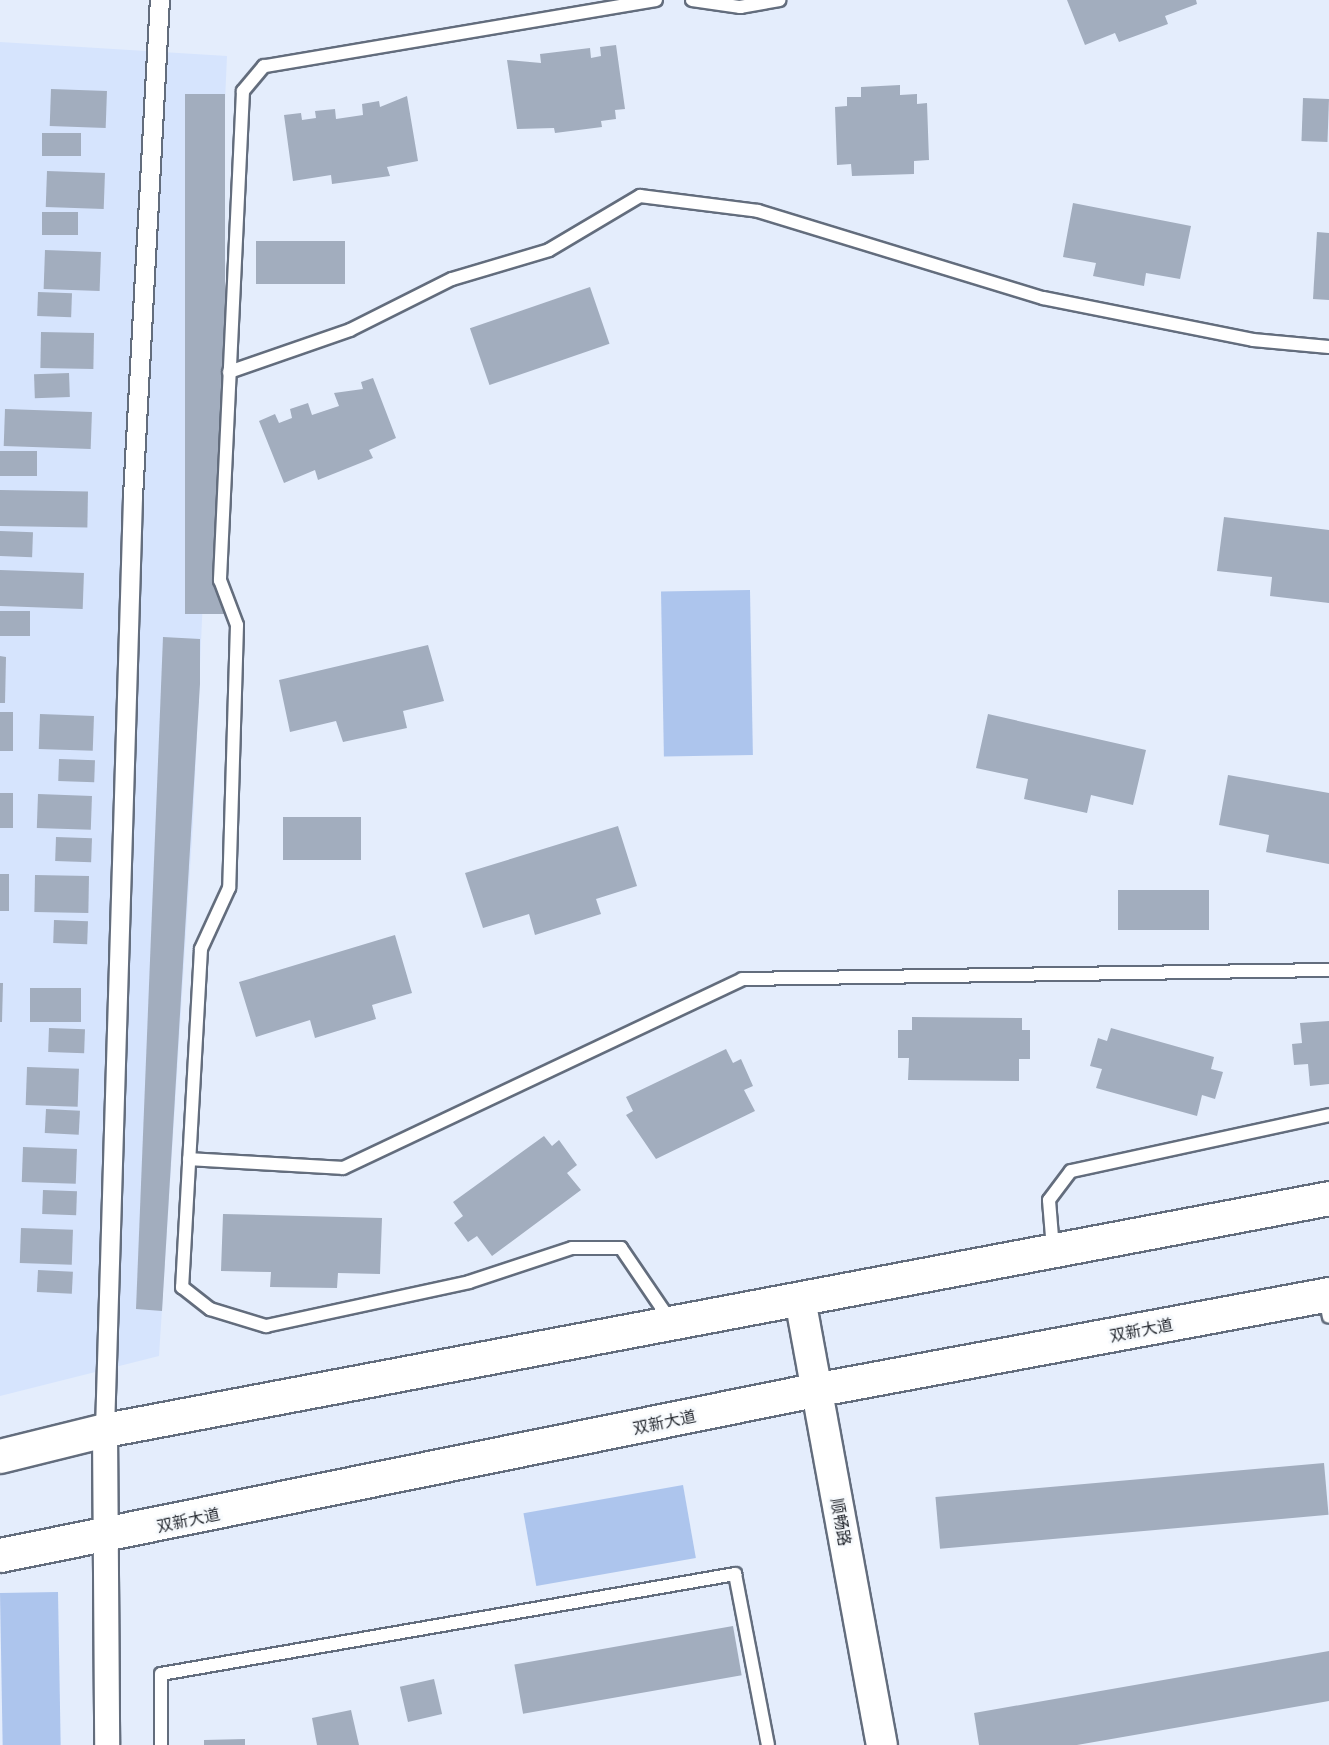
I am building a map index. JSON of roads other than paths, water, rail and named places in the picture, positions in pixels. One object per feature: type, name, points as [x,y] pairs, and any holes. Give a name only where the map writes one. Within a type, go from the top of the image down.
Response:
[{"type":"main road","points":[[0,1456],[105,1430],[1329,1198]]},
{"type":"main road","name":"双新大道","points":[[0,1555],[105,1536],[819,1389],[1328,1302]]},
{"type":"street","points":[[107,1745],[105,1430],[134,497],[160,0]]},
{"type":"street","name":"顺畅路","points":[[800,1299],[819,1389],[882,1745]]},
{"type":"lane","points":[[656,0],[264,66],[243,91],[220,580],[237,625],[228,888],[201,949],[182,1287],[210,1309],[266,1326],[469,1282],[572,1248],[621,1248],[672,1323]]},
{"type":"lane","points":[[692,0],[740,7],[779,0]]},
{"type":"lane","points":[[229,372],[350,330],[452,279],[549,250],[640,196],[758,211],[1043,298],[1254,340],[1329,347]]},
{"type":"lane","points":[[189,1159],[343,1168],[742,979],[1329,969]]},
{"type":"lane","points":[[1053,1251],[1049,1200],[1071,1171],[1329,1115]]},
{"type":"lane","points":[[161,1745],[161,1674],[735,1574],[768,1745]]}]
